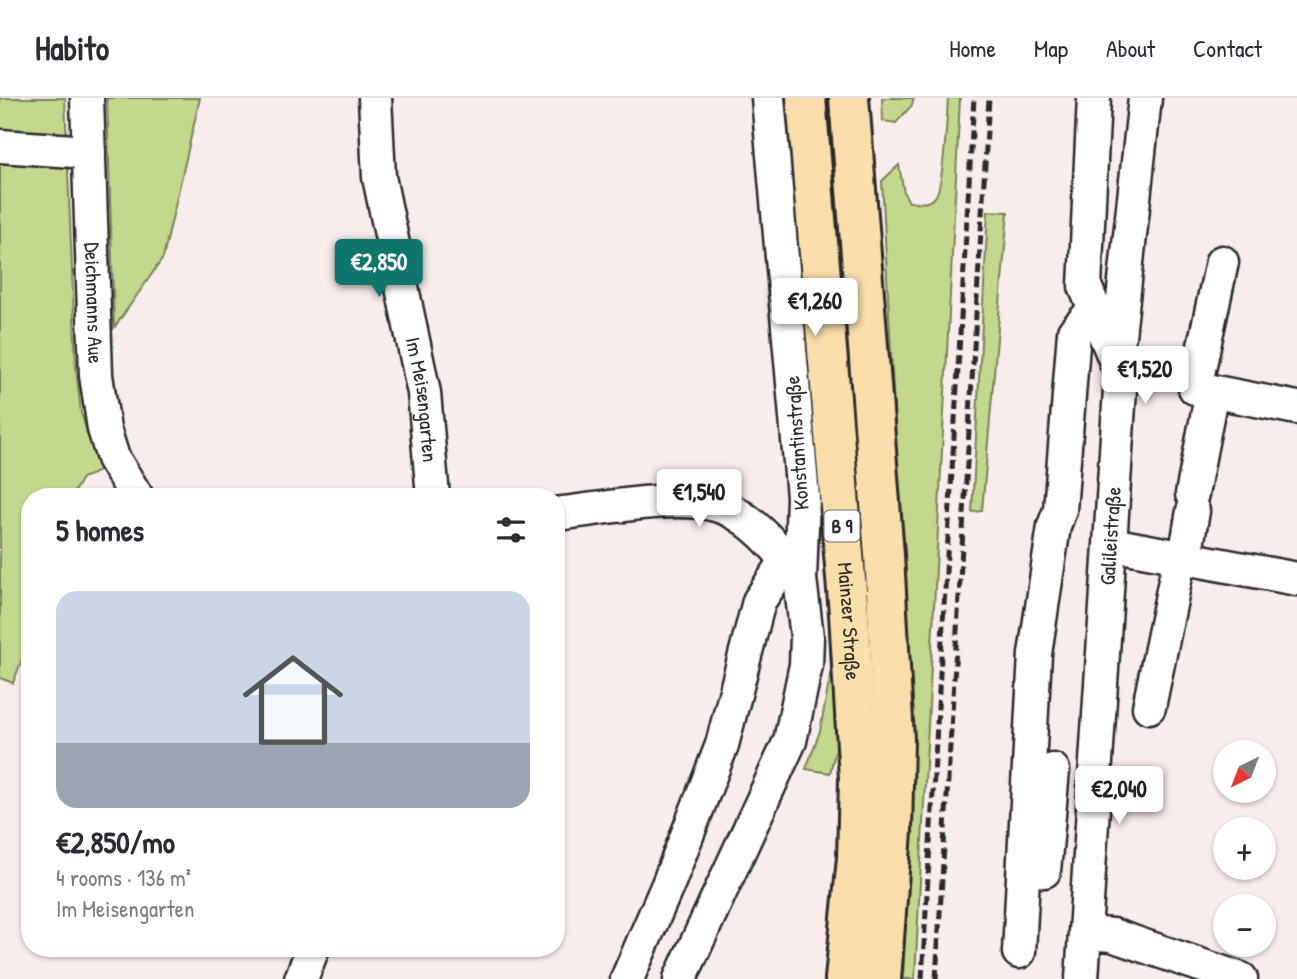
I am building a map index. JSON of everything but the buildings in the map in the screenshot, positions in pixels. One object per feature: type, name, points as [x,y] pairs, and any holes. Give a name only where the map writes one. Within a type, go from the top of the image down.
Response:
[{"type":"main road","name":"Mainzer Straße","points":[[849,98],[884,555],[894,740],[892,831],[881,979]]},
{"type":"main road","name":"Mainzer Straße","points":[[806,103],[849,614],[859,779],[857,858],[845,979]]},
{"type":"street","name":"Deichmanns Aue","points":[[87,98],[96,375],[104,429],[113,458],[131,488]]},
{"type":"street","name":"Im Meisengarten","points":[[375,98],[379,177],[424,393],[432,488]]},
{"type":"street","name":"Konstantinstraße","points":[[680,979],[790,741],[806,665],[807,637],[794,569],[803,496],[768,98]]},
{"type":"street","name":"Galileistraße","points":[[1082,979],[1121,374],[1085,286],[1094,98]]},
{"type":"street","points":[[1107,340],[1119,336],[1145,98]]},
{"type":"street","points":[[806,103],[825,132],[853,147]]},
{"type":"street","points":[[0,146],[89,152]]},
{"type":"street","points":[[1222,262],[1195,388],[1297,408]]},
{"type":"street","points":[[1019,953],[1035,654],[1054,526],[1060,510],[1074,332],[1094,310]]},
{"type":"street","points":[[1149,707],[1193,502],[1212,391]]},
{"type":"street","points":[[565,513],[691,501],[719,505],[747,521],[773,542],[794,569],[759,601],[722,744],[627,979]]},
{"type":"street","points":[[1111,544],[1297,579]]},
{"type":"street","points":[[1021,914],[1041,901],[1053,770]]},
{"type":"street","points":[[668,882],[715,904]]},
{"type":"street","points":[[1086,933],[1112,935],[1241,979]]},
{"type":"street","points":[[300,979],[309,957]]},
{"type":"green space","points":[[0,98],[65,98],[76,368],[81,413],[100,471],[82,478],[76,488],[21,488],[21,662],[13,683],[0,678]]},
{"type":"green space","points":[[107,98],[200,98],[163,258],[114,328]]},
{"type":"green space","points":[[781,98],[791,98],[843,743],[836,748],[830,773],[806,769],[820,731],[831,672],[829,580]]},
{"type":"green space","points":[[882,98],[914,98],[912,105],[896,123],[883,121]]},
{"type":"green space","points":[[948,98],[960,98],[927,759],[915,979],[903,979],[912,787],[909,638],[882,181],[899,165],[904,193],[909,202],[926,202],[935,197],[943,166]]},
{"type":"green space","points":[[988,211],[1008,212],[982,511],[972,512]]},
{"type":"railway","points":[[922,979],[974,98]]},
{"type":"railway","points":[[936,979],[989,98]]}]
